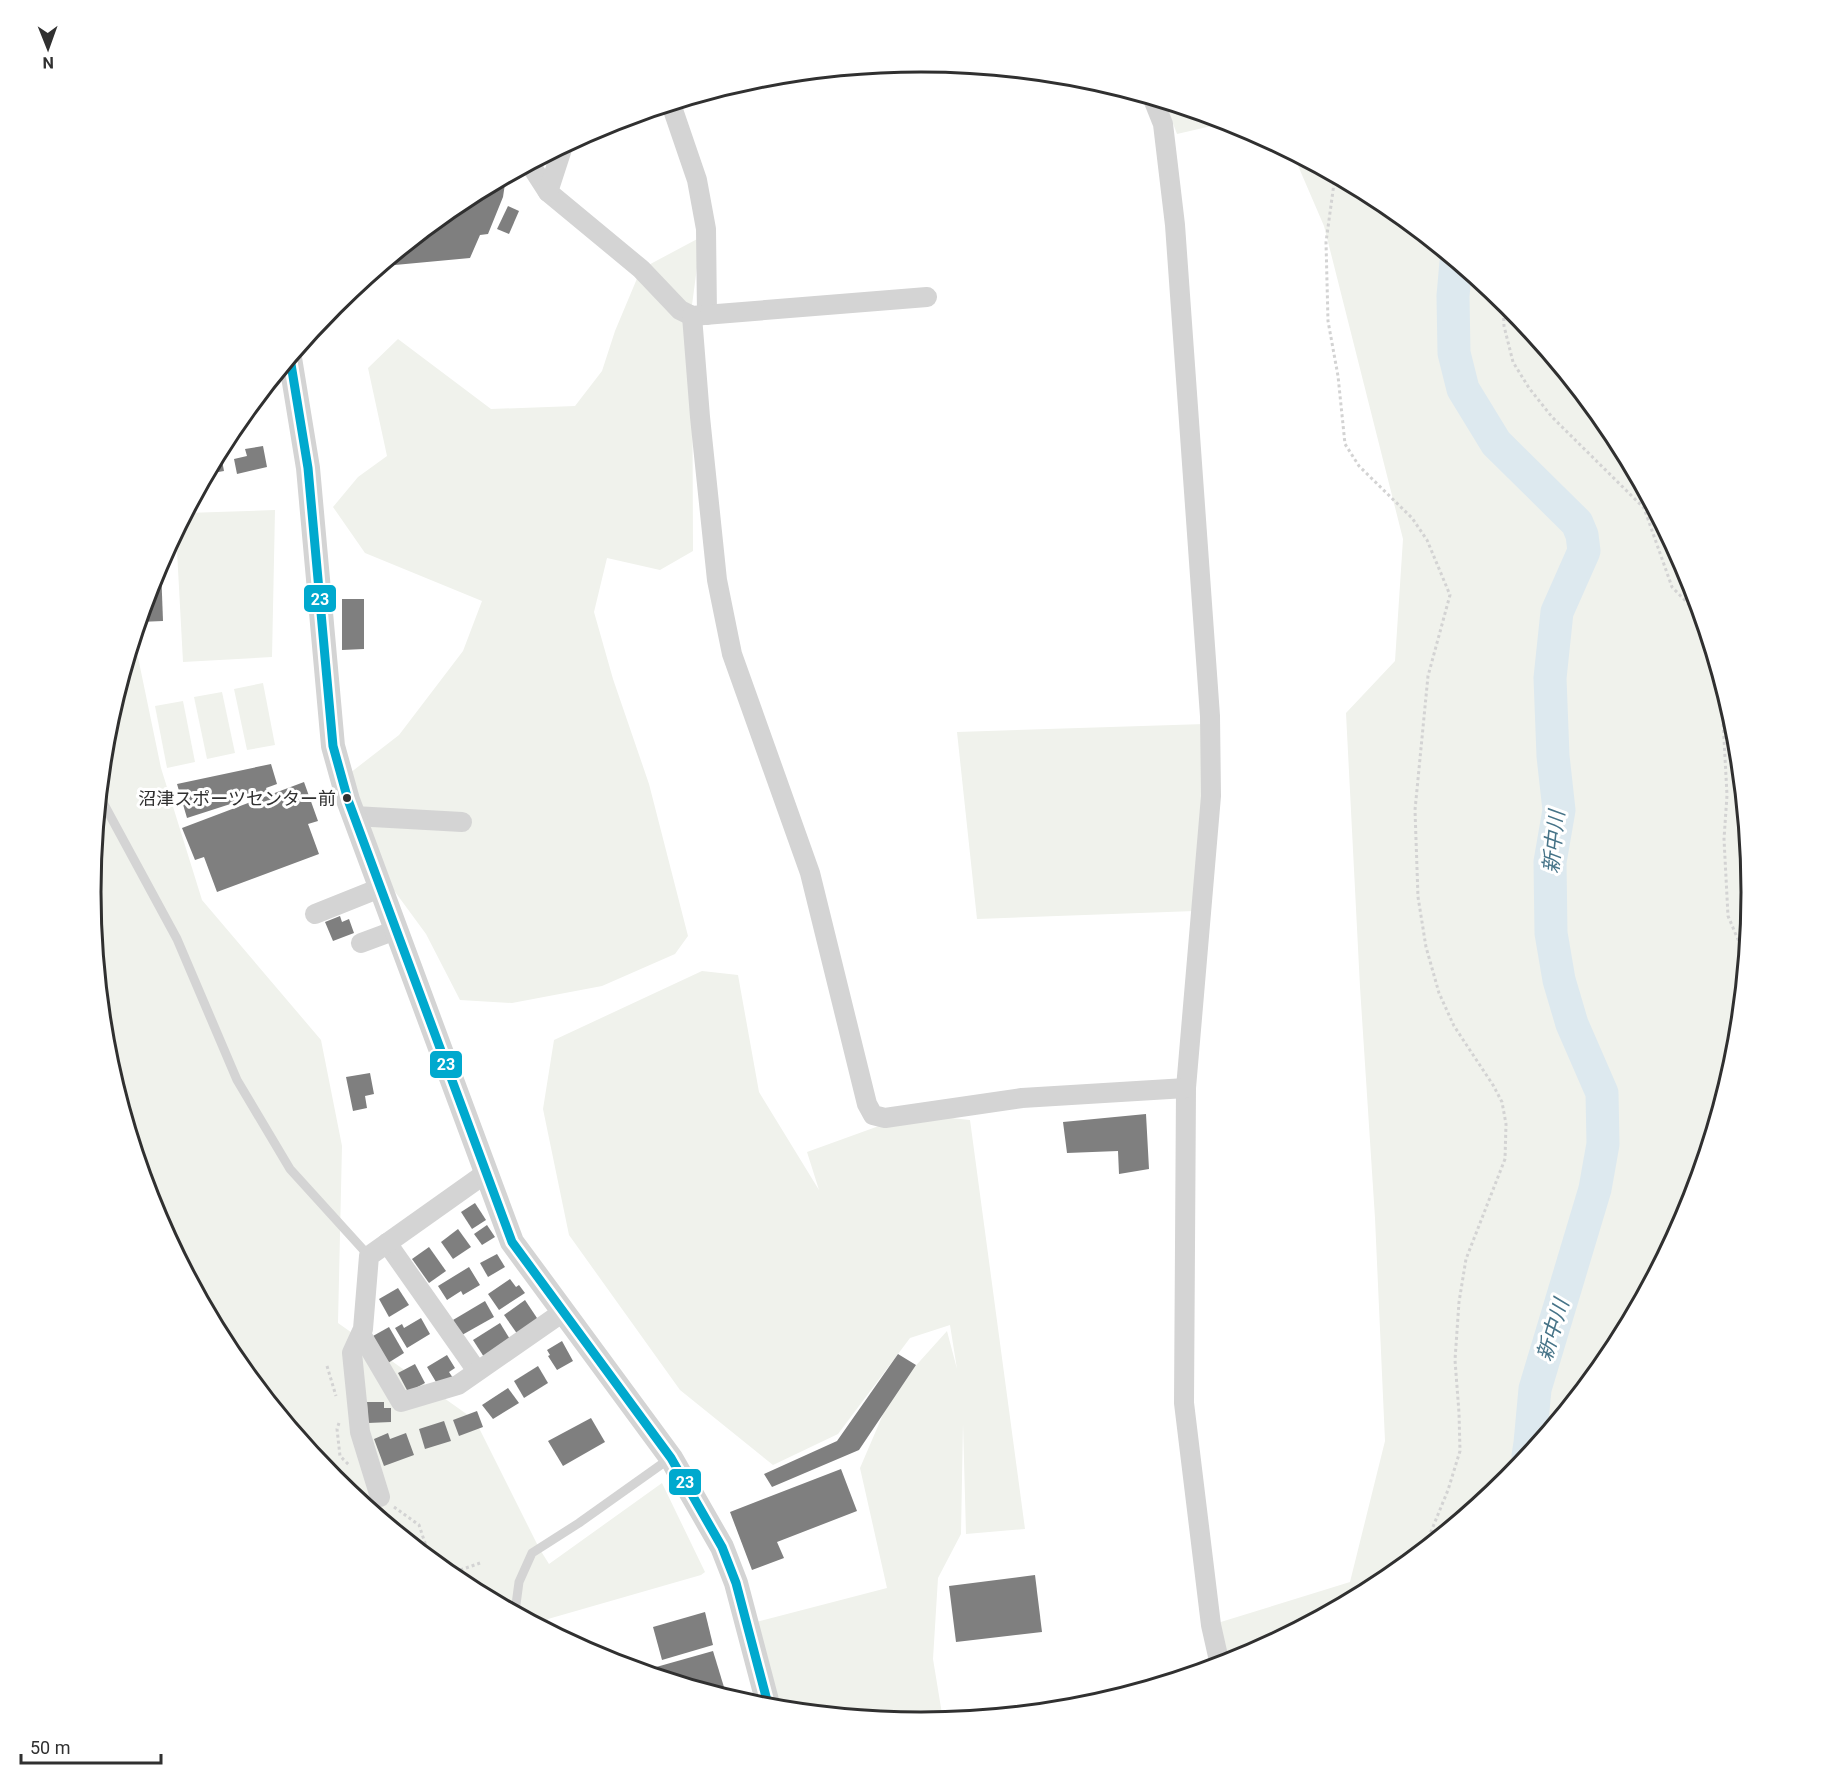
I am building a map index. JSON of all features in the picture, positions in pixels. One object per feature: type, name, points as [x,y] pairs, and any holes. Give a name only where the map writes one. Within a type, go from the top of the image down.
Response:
[{"type":"street","points":[[1156,107],[1163,124],[1175,225],[1210,716],[1211,796],[1186,1088],[1184,1403],[1211,1625],[1218,1656]]},
{"type":"street","points":[[673,111],[697,180],[706,229],[700,315],[700,417],[717,580],[732,654],[810,873],[867,1104],[873,1115],[885,1118],[1022,1098],[1186,1088]]},
{"type":"street","points":[[548,192],[559,157]]},
{"type":"street","points":[[534,170],[548,192],[641,268],[680,310],[700,315],[927,297]]},
{"type":"street","points":[[291,367],[308,468],[333,746],[354,816],[512,1242],[671,1458],[722,1547],[736,1583],[766,1697]]},
{"type":"street","points":[[354,816],[462,822]]},
{"type":"street","points":[[315,914],[380,888]]},
{"type":"street","points":[[361,943],[396,930]]},
{"type":"street","points":[[380,1497],[360,1432],[352,1353],[361,1334],[369,1256],[486,1173]]},
{"type":"street","points":[[387,1243],[477,1371]]},
{"type":"street","points":[[361,1334],[400,1402],[458,1384],[563,1311]]},
{"type":"lane","points":[[106,808],[177,939],[237,1080],[290,1169],[369,1256]]},
{"type":"lane","points":[[516,1605],[519,1582],[532,1553],[671,1458]]},
{"type":"path","points":[[1334,184],[1326,242],[1328,321],[1338,376],[1345,444],[1359,466],[1412,519],[1427,540],[1450,595],[1428,676],[1415,810],[1418,897],[1426,947],[1439,993],[1454,1026],[1502,1102],[1506,1124],[1505,1159],[1467,1259],[1459,1302],[1455,1360],[1460,1451],[1448,1490],[1430,1535]]},
{"type":"path","points":[[1504,315],[1513,362],[1529,388],[1552,417],[1644,508],[1672,587],[1688,604]]},
{"type":"path","points":[[1723,724],[1727,795],[1724,839],[1728,916],[1739,942]]},
{"type":"path","points":[[460,1570],[480,1563]]},
{"type":"shaded area","points":[[1168,111],[1212,126],[1177,134]]},
{"type":"shaded area","points":[[1297,164],[1377,210],[1420,241],[1462,275],[1501,312],[1538,351],[1572,393],[1603,436],[1631,482],[1679,578],[1713,680],[1734,785],[1741,892],[1739,946],[1734,999],[1713,1104],[1679,1206],[1631,1302],[1603,1348],[1572,1391],[1538,1433],[1501,1472],[1462,1509],[1420,1543],[1377,1574],[1331,1602],[1284,1627],[1216,1657],[1211,1625],[1350,1582],[1385,1441],[1375,1218],[1346,713],[1395,661],[1403,539],[1324,226]]},
{"type":"shaded area","points":[[701,237],[692,305],[693,551],[660,570],[607,558],[594,612],[613,679],[649,784],[688,936],[675,954],[602,986],[512,1003],[460,1000],[426,934],[368,855],[350,773],[399,735],[463,651],[482,601],[365,553],[333,507],[358,477],[387,456],[368,368],[398,339],[491,409],[575,406],[602,371],[615,331],[641,269]]},
{"type":"shaded area","points":[[275,510],[272,657],[183,662],[177,548],[195,513]]},
{"type":"shaded area","points":[[137,653],[161,768],[202,900],[321,1040],[342,1146],[338,1323],[475,1420],[549,1564],[662,1483],[705,1572],[548,1619],[548,1622],[511,1602],[465,1574],[422,1543],[380,1509],[304,1433],[239,1348],[211,1302],[163,1206],[129,1104],[117,1052],[108,999],[103,946],[101,892],[108,785],[117,732]]},
{"type":"shaded area","points":[[263,683],[275,745],[247,750],[234,689]]},
{"type":"shaded area","points":[[222,692],[235,753],[207,759],[194,697]]},
{"type":"shaded area","points":[[183,701],[195,762],[167,768],[155,706]]},
{"type":"shaded area","points":[[1205,724],[1210,806],[1195,911],[977,919],[957,732]]},
{"type":"shaded area","points":[[702,971],[738,975],[759,1092],[819,1190],[807,1152],[912,1114],[970,1120],[1025,1529],[966,1534],[963,1423],[961,1534],[938,1578],[933,1659],[942,1711],[867,1710],[776,1698],[756,1622],[887,1588],[860,1468],[893,1391],[947,1331],[957,1369],[950,1325],[910,1338],[838,1434],[773,1465],[680,1390],[569,1235],[543,1109],[554,1040]]},
{"type":"building","points":[[505,186],[503,197],[488,234],[480,235],[470,258],[392,265],[465,210]]},
{"type":"building","points":[[508,206],[519,211],[509,234],[497,229]]},
{"type":"building","points":[[263,446],[267,467],[237,474],[234,459],[247,456],[245,449]]},
{"type":"building","points":[[222,463],[224,471],[217,472]]},
{"type":"building","points":[[162,582],[163,621],[147,622]]},
{"type":"building","points":[[342,599],[364,599],[364,649],[342,650]]},
{"type":"building","points":[[271,764],[277,784],[266,788],[268,792],[187,818],[177,784]]},
{"type":"building","points":[[304,782],[318,821],[308,824],[319,854],[217,892],[204,857],[195,860],[182,828]]},
{"type":"building","points":[[340,916],[342,922],[349,919],[354,933],[333,941],[325,922]]},
{"type":"building","points":[[370,1073],[374,1094],[365,1096],[367,1108],[353,1111],[346,1077]]},
{"type":"building","points":[[1146,1114],[1149,1169],[1119,1174],[1118,1151],[1067,1153],[1063,1122]]},
{"type":"building","points":[[475,1203],[486,1220],[472,1229],[461,1212]]},
{"type":"building","points":[[487,1225],[495,1237],[482,1245],[474,1234]]},
{"type":"building","points":[[458,1229],[471,1247],[453,1259],[441,1242]]},
{"type":"building","points":[[429,1247],[446,1271],[429,1283],[412,1259]]},
{"type":"building","points":[[497,1254],[505,1267],[488,1277],[480,1263]]},
{"type":"building","points":[[469,1267],[480,1285],[463,1295],[461,1291],[447,1300],[438,1286]]},
{"type":"building","points":[[510,1279],[525,1293],[499,1310],[488,1294]]},
{"type":"building","points":[[398,1288],[409,1305],[389,1317],[379,1299]]},
{"type":"building","points":[[525,1300],[539,1321],[518,1335],[504,1315]]},
{"type":"building","points":[[485,1301],[494,1317],[462,1335],[453,1320]]},
{"type":"building","points":[[421,1318],[430,1334],[407,1348],[395,1328],[402,1324],[404,1328]]},
{"type":"building","points":[[500,1323],[511,1341],[484,1357],[473,1340]]},
{"type":"building","points":[[389,1327],[404,1353],[388,1363],[373,1336]]},
{"type":"building","points":[[562,1341],[573,1361],[557,1370],[547,1350]]},
{"type":"building","points":[[898,1354],[916,1365],[859,1450],[772,1487],[764,1474],[837,1441]]},
{"type":"building","points":[[447,1355],[455,1368],[449,1372],[453,1378],[439,1387],[427,1367]]},
{"type":"building","points":[[415,1364],[425,1383],[408,1392],[398,1373]]},
{"type":"building","points":[[538,1366],[548,1383],[524,1398],[514,1381]]},
{"type":"building","points":[[508,1388],[519,1403],[493,1419],[482,1405]]},
{"type":"building","points":[[367,1402],[384,1402],[384,1408],[391,1408],[391,1422],[368,1423]]},
{"type":"building","points":[[477,1411],[483,1427],[459,1436],[453,1420]]},
{"type":"building","points":[[591,1418],[605,1442],[563,1466],[548,1441]]},
{"type":"building","points":[[444,1421],[451,1441],[425,1449],[419,1429]]},
{"type":"building","points":[[388,1433],[390,1439],[406,1433],[414,1455],[384,1466],[374,1439]]},
{"type":"building","points":[[841,1469],[857,1511],[777,1542],[784,1558],[752,1570],[730,1512]]},
{"type":"building","points":[[1035,1575],[1042,1632],[956,1642],[949,1586]]},
{"type":"building","points":[[705,1612],[713,1645],[662,1660],[653,1627]]},
{"type":"building","points":[[713,1651],[724,1687],[709,1684],[655,1667]]},
{"type":"waterway","name":"新中川","points":[[1455,270],[1453,296],[1454,353],[1463,389],[1496,443],[1577,523],[1582,535],[1584,551],[1557,612],[1550,678],[1553,756],[1559,810],[1550,862],[1551,933],[1559,980],[1572,1024],[1602,1093],[1603,1144],[1595,1189],[1535,1389],[1530,1441]]},
{"type":"transit line","name":"23","points":[[291,367],[308,468],[333,746],[348,800],[512,1242],[671,1458],[722,1547],[736,1583],[766,1697]]},
{"type":"place","name":"沼津スポーツセンター前","points":[[347,798]]}]
